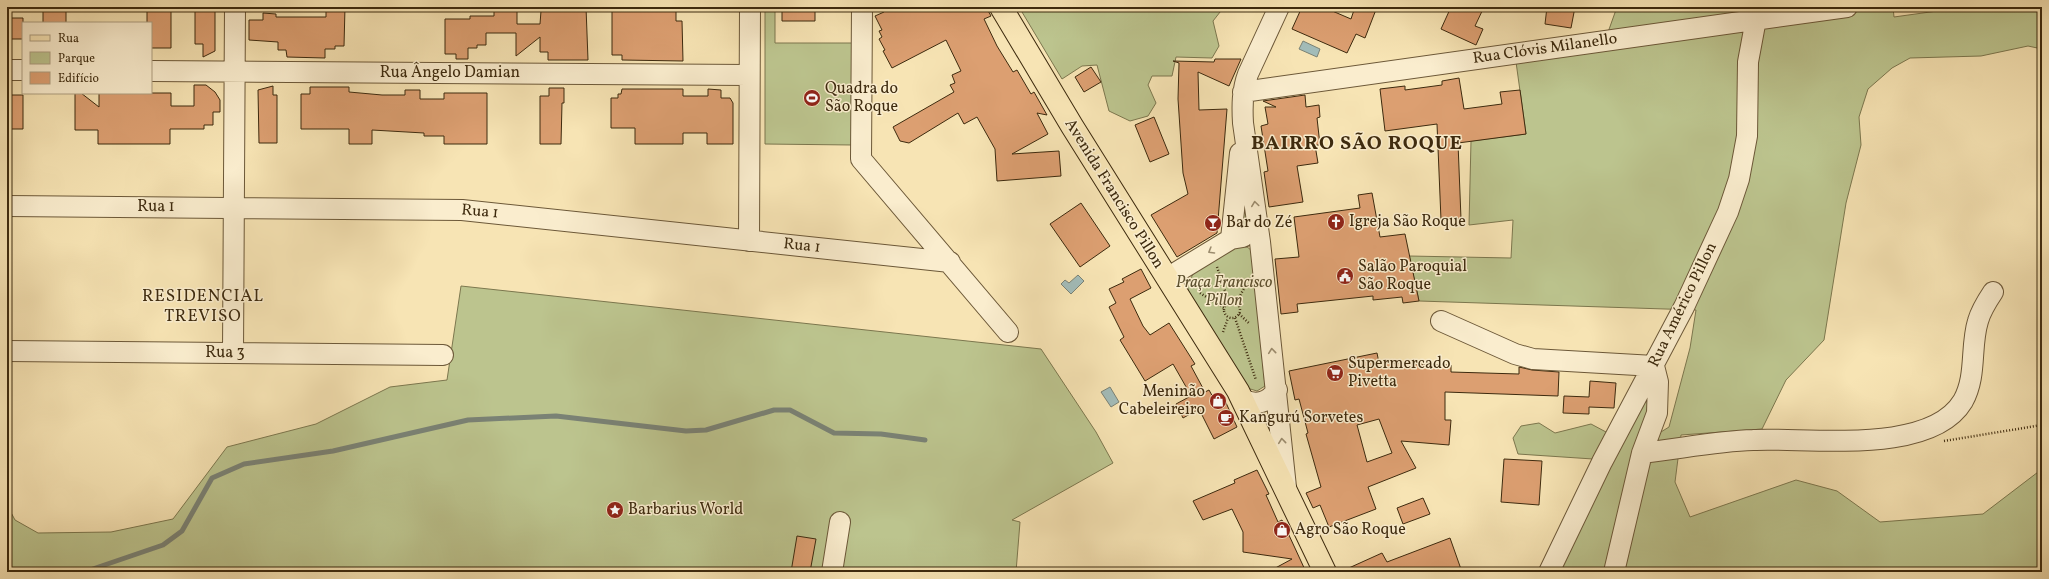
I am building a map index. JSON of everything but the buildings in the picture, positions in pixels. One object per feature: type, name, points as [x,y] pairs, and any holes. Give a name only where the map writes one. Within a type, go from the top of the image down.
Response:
[{"type":"main road","name":"Avenida Francisco Pillon","points":[[1001,7],[1072,126],[1242,399],[1325,572]]},
{"type":"street","points":[[233,353],[235,7]]},
{"type":"street","points":[[749,241],[750,7]]},
{"type":"street","points":[[862,7],[861,159],[1008,332]]},
{"type":"street","points":[[1231,239],[1243,123],[1243,92],[1248,74],[1279,7]]},
{"type":"street","name":"Rua Clóvis Milanello","points":[[1243,92],[1753,15],[1847,7]]},
{"type":"street","name":"Rua Américo Pillon","points":[[1549,572],[1602,462],[1684,307],[1725,218],[1739,179],[1746,136],[1748,62],[1753,15]]},
{"type":"street","points":[[7,70],[22,70]]},
{"type":"street","name":"Rua Ângelo Damian","points":[[152,71],[749,75]]},
{"type":"street","points":[[1243,123],[1260,242],[1287,494]]},
{"type":"street","name":"Rua 1","points":[[7,206],[462,210],[950,262]]},
{"type":"street","points":[[1167,278],[1231,239],[1243,237],[1260,242]]},
{"type":"street","points":[[1642,453],[1740,440],[1836,442],[1893,438],[1930,427],[1948,417],[1963,401],[1971,379],[1978,322],[1983,308],[1994,292]]},
{"type":"street","points":[[1441,322],[1515,354],[1534,359],[1654,366],[1658,382],[1657,413],[1642,453],[1614,572]]},
{"type":"street","name":"Rua 3","points":[[7,351],[443,354]]},
{"type":"street","points":[[1242,399],[1248,402],[1261,402],[1273,395],[1277,390]]},
{"type":"street","points":[[832,572],[840,522]]},
{"type":"path","points":[[1215,262],[1229,303]]},
{"type":"path","points":[[1236,303],[1248,280]]},
{"type":"path","points":[[1197,291],[1224,308]]},
{"type":"path","points":[[1235,318],[1228,318],[1224,314],[1224,308],[1229,303],[1236,303]]},
{"type":"path","points":[[1235,318],[1239,313],[1240,308],[1236,303]]},
{"type":"path","points":[[1239,313],[1253,326]]},
{"type":"path","points":[[1220,340],[1228,318]]},
{"type":"path","points":[[1235,318],[1256,381]]},
{"type":"path","points":[[1940,442],[2042,425]]},
{"type":"green space","points":[[765,7],[775,7],[775,43],[852,43],[852,145],[765,144]]},
{"type":"green space","points":[[1019,7],[1224,7],[1213,21],[1219,46],[1212,58],[1176,57],[1172,76],[1152,76],[1148,85],[1156,103],[1148,116],[1130,121],[1109,111],[1097,65],[1082,66],[1062,79]]},
{"type":"green space","points":[[1617,7],[1893,7],[1894,17],[1966,7],[2042,7],[2042,49],[2028,46],[1981,56],[1910,58],[1892,68],[1868,89],[1859,117],[1861,145],[1846,203],[1824,340],[1786,380],[1762,429],[1681,435],[1675,482],[1690,517],[1796,480],[1837,491],[1880,522],[1983,514],[2042,469],[2042,572],[1559,572],[1593,459],[1518,454],[1513,438],[1521,426],[1539,423],[1555,433],[1591,424],[1621,440],[1650,387],[1646,417],[1635,448],[1669,427],[1690,348],[1696,310],[1419,301],[1409,256],[1511,258],[1513,220],[1469,225],[1471,141],[1526,134],[1516,62],[1602,49]]},
{"type":"green space","name":"Praça Francisco Pillon","points":[[1242,186],[1249,229],[1238,229]]},
{"type":"green space","name":"Praça Francisco Pillon","points":[[1245,245],[1252,251],[1265,386],[1257,391],[1247,388],[1188,293],[1188,284],[1194,272],[1236,246]]},
{"type":"green space","points":[[461,286],[1041,349],[1096,432],[1113,463],[1012,520],[1020,522],[1016,572],[7,572],[7,505],[15,520],[38,533],[111,532],[173,519],[227,447],[316,424],[390,387],[447,380]]},
{"type":"water","points":[[1303,41],[1320,49],[1317,57],[1299,49]]},
{"type":"water","points":[[1078,275],[1084,281],[1071,294],[1061,284],[1065,280],[1069,283]]},
{"type":"water","points":[[1110,387],[1119,402],[1111,407],[1101,392]]},
{"type":"waterway","points":[[84,572],[163,545],[182,531],[212,478],[244,464],[333,451],[468,420],[556,416],[686,431],[706,430],[774,410],[790,410],[834,433],[881,434],[925,440]]},
{"type":"waterway","points":[[7,568],[15,572]]},
{"type":"place","name":"Quadra do São Roque","points":[[812,98]]},
{"type":"place","name":"Igreja São Roque","points":[[1336,222]]},
{"type":"place","name":"Bar do Zé","points":[[1213,223]]},
{"type":"place","name":"Salão Paroquial São Roque","points":[[1345,276]]},
{"type":"place","name":"Supermercado Pivetta","points":[[1335,373]]},
{"type":"place","name":"Meninão Cabeleireiro","points":[[1218,401]]},
{"type":"place","name":"Kangurú Sorvetes","points":[[1226,418]]},
{"type":"place","name":"Barbarius World","points":[[615,510]]},
{"type":"place","name":"Agro São Roque","points":[[1282,530]]},
{"type":"district","name":"BAIRRO SÃO ROQUE","points":[[1357,144]]},
{"type":"district","name":"RESIDENCIAL TREVISO","points":[[203,306]]}]
